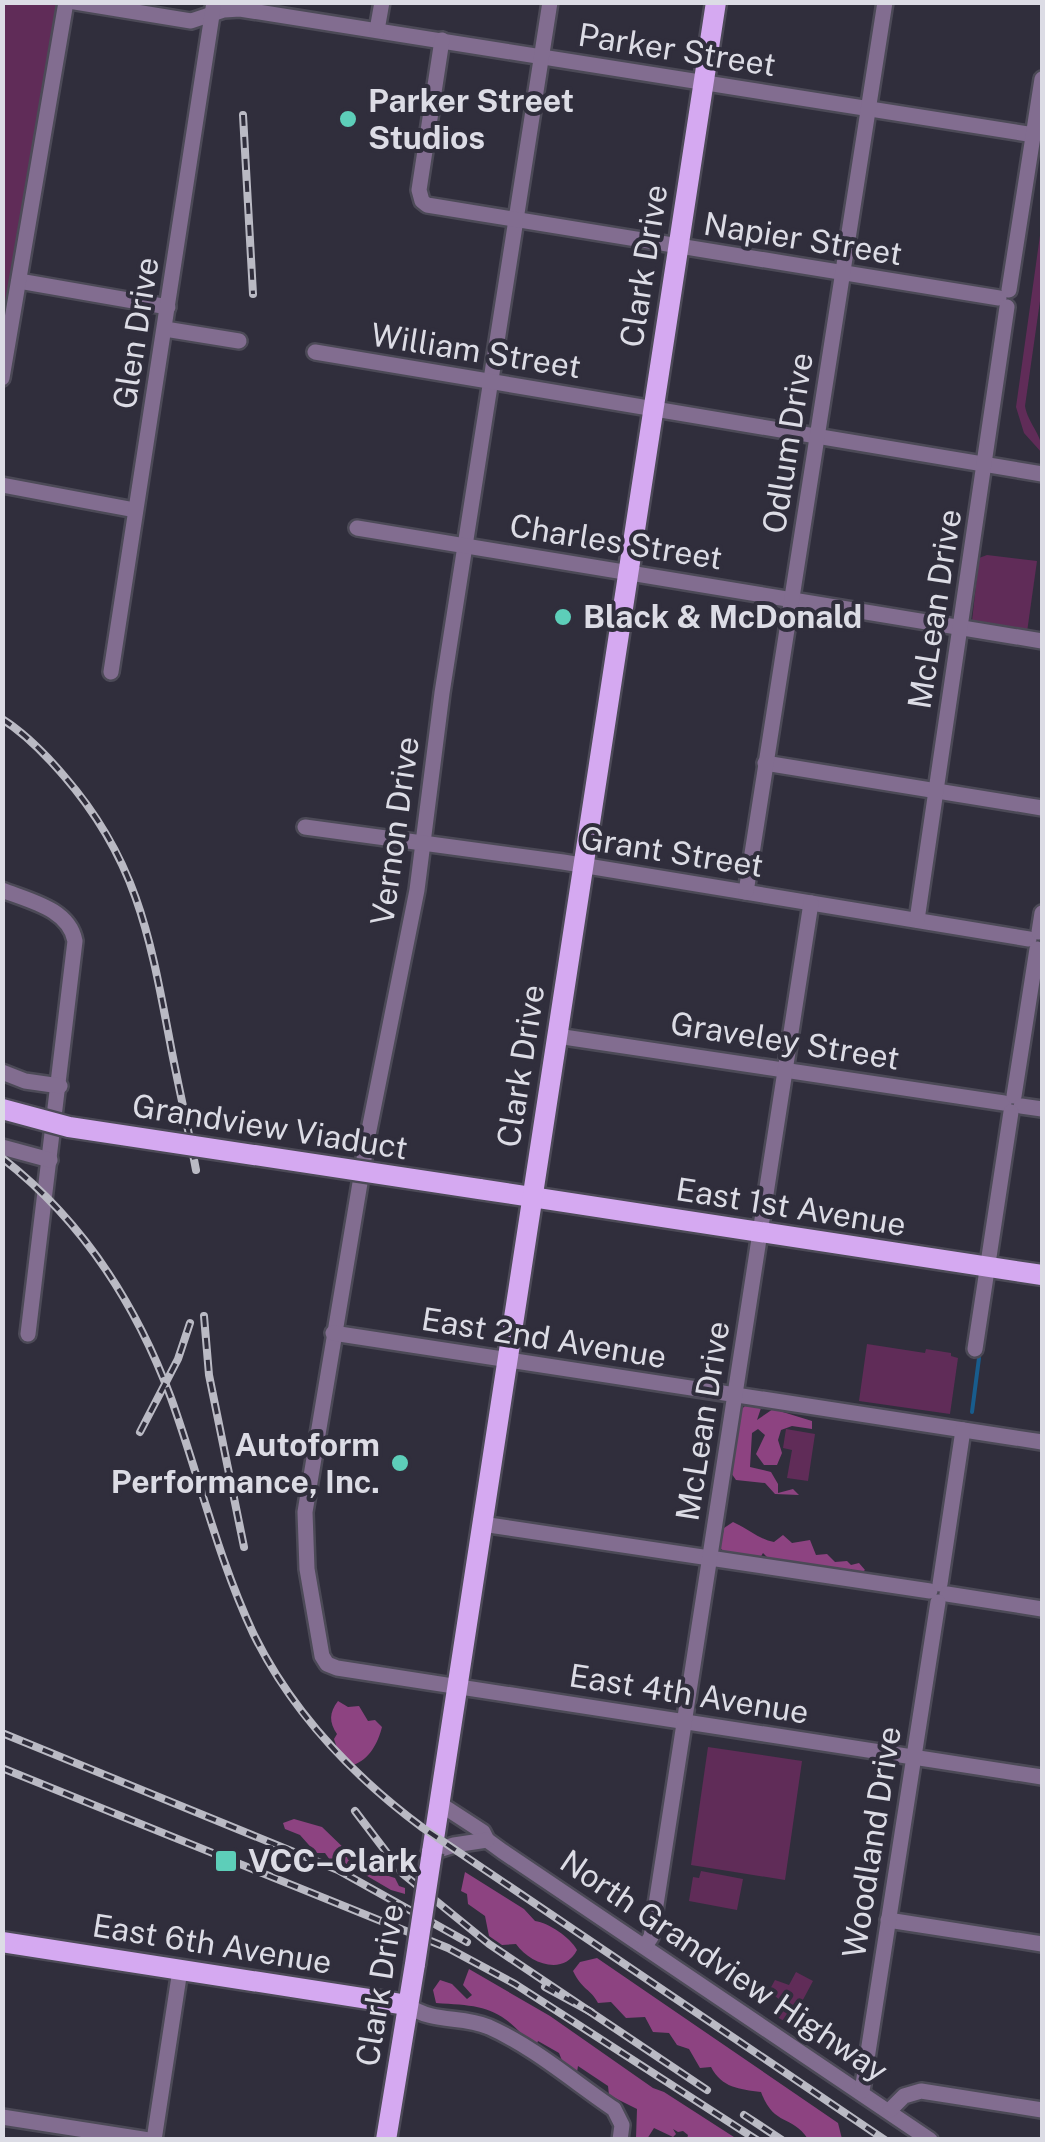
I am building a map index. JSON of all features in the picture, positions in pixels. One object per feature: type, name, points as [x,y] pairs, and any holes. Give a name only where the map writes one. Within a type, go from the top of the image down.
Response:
[{"type":"main road","name":"Clark Drive","points":[[386,2140],[716,2]]},
{"type":"main road","name":"Grandview Viaduct","points":[[2,1109],[69,1127],[530,1197]]},
{"type":"main road","name":"East 1st Avenue","points":[[530,1197],[1042,1276]]},
{"type":"main road","name":"East 6th Avenue","points":[[2,1942],[407,2005]]},
{"type":"street","points":[[2,378],[66,2]]},
{"type":"street","name":"Parker Street","points":[[75,2],[190,22],[213,10],[240,10],[1034,136]]},
{"type":"street","points":[[377,30],[382,2]]},
{"type":"street","name":"Vernon Drive","points":[[328,1664],[322,1656],[306,1568],[305,1512],[368,1135],[417,890],[465,545],[550,2]]},
{"type":"street","name":"Odlum Drive","points":[[746,892],[886,2]]},
{"type":"street","name":"Glen Drive","points":[[111,672],[213,10]]},
{"type":"street","name":"Napier Street","points":[[442,40],[419,190],[422,201],[433,207],[1005,298]]},
{"type":"street","name":"McLean Drive","points":[[917,920],[1005,298],[1042,78]]},
{"type":"street","points":[[19,281],[168,307]]},
{"type":"street","points":[[165,329],[240,341]]},
{"type":"street","name":"William Street","points":[[315,352],[1042,474]]},
{"type":"street","points":[[2,485],[135,510]]},
{"type":"street","name":"Charles Street","points":[[357,528],[1042,641]]},
{"type":"street","points":[[765,763],[1042,808]]},
{"type":"street","name":"Grant Street","points":[[305,827],[583,866],[1038,940]]},
{"type":"street","points":[[2,890],[59,914],[70,925],[74,941],[28,1334]]},
{"type":"street","name":"McLean Drive","points":[[645,1946],[651,1936],[811,903]]},
{"type":"street","points":[[975,1349],[1042,913]]},
{"type":"street","name":"Graveley Street","points":[[557,1036],[1042,1109]]},
{"type":"street","points":[[2,1072],[60,1086]]},
{"type":"street","points":[[2,1147],[50,1160]]},
{"type":"street","name":"East 2nd Avenue","points":[[333,1333],[1042,1442]]},
{"type":"street","name":"Woodland Drive","points":[[862,2092],[963,1430]]},
{"type":"street","points":[[482,1524],[1042,1609]]},
{"type":"street","name":"East 4th Avenue","points":[[328,1664],[1042,1776]]},
{"type":"street","name":"North Grandview Highway","points":[[440,1804],[484,1832],[487,1840],[930,2140]]},
{"type":"street","points":[[432,1852],[487,1840]]},
{"type":"street","points":[[888,1920],[1042,1944]]},
{"type":"street","points":[[2,2117],[152,2140],[180,1970]]},
{"type":"street","name":"East 6th Avenue","points":[[407,2005],[426,2017],[444,2016],[486,2026],[518,2043],[619,2116],[620,2140]]},
{"type":"street","points":[[890,2110],[904,2096],[921,2092],[1042,2110]]},
{"type":"shaded area","points":[[2,3],[57,3],[3,322],[2,322]]},
{"type":"shaded area","points":[[1042,221],[1042,287],[1025,406],[1042,453],[1024,433],[1016,407]]},
{"type":"shaded area","points":[[987,555],[1037,561],[1027,632],[972,621],[979,558]]},
{"type":"shaded area","points":[[867,1344],[925,1353],[926,1349],[958,1358],[950,1414],[859,1401]]},
{"type":"shaded area","points":[[745,1406],[761,1408],[757,1420],[773,1409],[812,1421],[812,1429],[792,1426],[781,1430],[778,1440],[782,1453],[777,1465],[764,1465],[756,1454],[765,1435],[758,1429],[752,1433],[750,1467],[771,1472],[778,1493],[793,1489],[799,1495],[775,1494],[765,1483],[736,1480],[729,1470],[737,1413]]},
{"type":"shaded area","points":[[786,1429],[815,1434],[808,1481],[787,1478],[792,1450],[783,1448]]},
{"type":"shaded area","points":[[733,1522],[769,1541],[783,1535],[792,1543],[810,1540],[816,1555],[827,1554],[835,1562],[847,1561],[851,1565],[859,1563],[865,1570],[859,1575],[851,1569],[847,1572],[799,1566],[795,1561],[772,1562],[763,1553],[760,1558],[731,1558],[720,1548],[724,1528]]},
{"type":"shaded area","points":[[338,1701],[348,1707],[359,1706],[368,1721],[375,1720],[382,1727],[372,1750],[353,1765],[338,1751],[334,1739],[337,1734],[331,1718]]},
{"type":"shaded area","points":[[708,1747],[802,1761],[785,1880],[691,1865]]},
{"type":"shaded area","points":[[294,1819],[322,1827],[349,1853],[369,1859],[382,1874],[395,1878],[405,1888],[405,1894],[345,1863],[330,1860],[325,1853],[316,1853],[300,1835],[285,1829],[283,1823]]},
{"type":"shaded area","points":[[701,1871],[743,1879],[737,1910],[689,1901],[693,1877],[699,1878]]},
{"type":"shaded area","points":[[465,1872],[524,1909],[535,1921],[564,1936],[577,1950],[571,1958],[556,1965],[538,1962],[516,1944],[502,1945],[489,1936],[485,1916],[468,1904],[467,1894],[461,1891]]},
{"type":"shaded area","points":[[597,1958],[838,2123],[842,2139],[808,2139],[771,2111],[761,2092],[732,2086],[711,2067],[700,2068],[689,2049],[677,2045],[669,2033],[653,2032],[645,2017],[626,2018],[611,2002],[598,2003],[573,1971],[580,1962]]},
{"type":"shaded area","points":[[469,1969],[550,2016],[653,2088],[737,2139],[687,2139],[683,2131],[673,2129],[673,2137],[654,2128],[647,2139],[636,2138],[637,2109],[609,2095],[608,2086],[578,2066],[577,2072],[565,2068],[559,2053],[538,2041],[536,2046],[531,2045],[499,2015],[477,2007],[436,2003],[433,1990],[440,1980],[452,1984],[467,1999],[472,1995],[463,1985]]},
{"type":"shaded area","points":[[796,1972],[813,1981],[790,2024],[773,2015],[781,2001],[769,1991],[775,1980],[789,1985]]},
{"type":"waterway","points":[[972,1412],[979,1358]]},
{"type":"railway","points":[[243,115],[253,294]]},
{"type":"railway","points":[[2,719],[35,745],[64,776],[89,807],[124,869],[147,934],[196,1170]]},
{"type":"railway","points":[[2,1158],[57,1208],[123,1297],[171,1398],[219,1547],[254,1635],[287,1691],[327,1742],[423,1828],[885,2140]]},
{"type":"railway","points":[[204,1316],[209,1375],[244,1547]]},
{"type":"railway","points":[[140,1432],[178,1359],[190,1323]]},
{"type":"railway","points":[[2,1733],[338,1870],[467,1942]]},
{"type":"railway","points":[[2,1768],[448,1948],[515,1984],[757,2140]]},
{"type":"railway","points":[[355,1811],[403,1874],[489,1944],[707,2090]]},
{"type":"railway","points":[[545,1987],[591,2012]]},
{"type":"railway","points":[[744,2115],[782,2140]]},
{"type":"place","name":"Parker Street Studios","points":[[348,119]]},
{"type":"place","name":"Black & McDonald","points":[[563,617]]},
{"type":"place","name":"Autoform Performance, Inc.","points":[[400,1463]]},
{"type":"place","name":"VCC–Clark","points":[[226,1861]]}]
